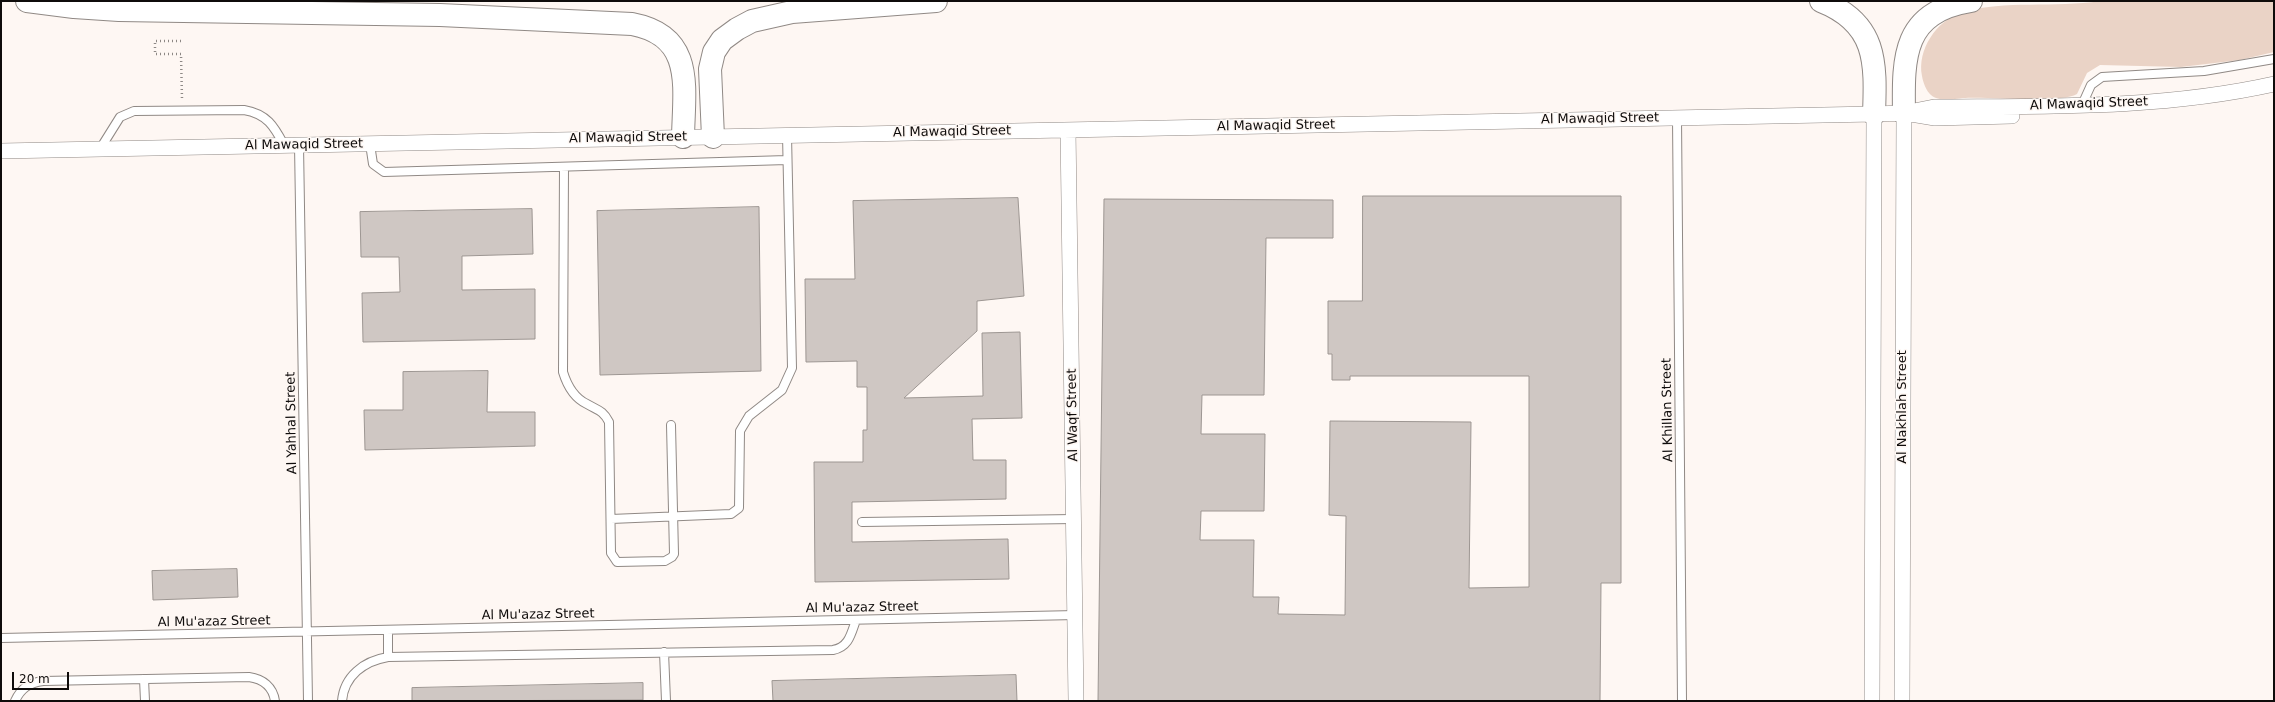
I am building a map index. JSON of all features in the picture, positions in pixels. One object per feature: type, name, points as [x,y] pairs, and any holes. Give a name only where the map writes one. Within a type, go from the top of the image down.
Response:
[{"type":"highway","points":[[27,1],[74,7],[119,10],[440,15],[632,24],[649,28],[662,35],[675,48],[682,63],[684,79],[683,137]]},
{"type":"highway","points":[[713,137],[710,69],[714,52],[722,40],[737,29],[752,21],[792,12],[936,1]]},
{"type":"highway","points":[[1821,1],[1835,7],[1853,20],[1866,38],[1874,59],[1874,114]]},
{"type":"highway","points":[[1904,113],[1903,70],[1905,54],[1912,37],[1924,22],[1938,11],[1955,4],[1971,1]]},
{"type":"street","name":"Al Mawaqid Street","points":[[1,151],[1874,114],[1904,113],[1934,107],[2082,105],[2176,100],[2274,84]]},
{"type":"street","name":"Al Mawaqid Street","points":[[1904,113],[1935,118],[2115,114],[2212,105],[2274,95]]},
{"type":"street","name":"Al Nakhlah Street","points":[[1902,701],[1904,113]]},
{"type":"street","points":[[1872,701],[1874,114]]},
{"type":"street","name":"Al Waqf Street","points":[[1068,130],[1076,615],[1076,701]]},
{"type":"lane","points":[[2082,105],[2091,85],[2102,77],[2204,71],[2274,59]]},
{"type":"lane","points":[[100,150],[115,123],[126,113],[182,111],[244,110],[256,112],[266,117],[292,145]]},
{"type":"lane","name":"Al Khillan Street","points":[[1677,118],[1682,701]]},
{"type":"lane","points":[[611,519],[731,514],[737,511],[740,504],[740,431],[749,416],[774,398],[788,380],[792,368],[787,135]]},
{"type":"lane","points":[[370,144],[372,164],[384,172],[787,160]]},
{"type":"lane","name":"Al Yahhal Street","points":[[292,145],[308,701]]},
{"type":"lane","points":[[564,167],[563,372],[571,390],[587,404],[600,410],[609,422],[611,553],[614,560],[621,563],[665,561],[672,557],[675,550],[671,425]]},
{"type":"lane","points":[[862,522],[1074,519]]},
{"type":"lane","name":"Al Mu'azaz Street","points":[[1,638],[1076,615]]},
{"type":"lane","points":[[342,701],[345,688],[357,670],[377,659],[388,657],[839,648],[849,640],[856,620]]},
{"type":"lane","points":[[388,630],[388,657]]},
{"type":"lane","points":[[664,652],[666,701]]},
{"type":"lane","points":[[15,701],[22,689],[34,682],[256,678],[269,686],[275,701]]},
{"type":"lane","points":[[144,679],[145,701]]},
{"type":"path","points":[[181,41],[155,41],[155,54],[181,54],[182,111]]},
{"type":"shaded area","points":[[2100,1],[2274,1],[2274,52],[2240,60],[2181,67],[2100,65],[2087,73],[2077,94],[2055,99],[1938,99],[1926,89],[1922,78],[1922,56],[1930,38],[1944,22],[1953,16],[1978,8],[1995,6],[2066,4]]},
{"type":"building","points":[[1363,196],[1621,196],[1621,583],[1601,583],[1600,701],[1098,701],[1104,199],[1333,200],[1333,238],[1266,238],[1264,395],[1202,395],[1201,434],[1265,434],[1264,511],[1201,511],[1200,540],[1254,540],[1253,597],[1279,597],[1278,614],[1345,615],[1346,516],[1329,515],[1330,421],[1471,422],[1469,588],[1529,587],[1529,376],[1350,376],[1350,380],[1332,380],[1332,354],[1328,354],[1328,301],[1362,301]]},
{"type":"building","points":[[1018,198],[1024,296],[977,301],[977,331],[904,398],[983,396],[982,333],[1020,332],[1022,418],[972,419],[973,460],[1006,460],[1006,499],[852,502],[852,542],[1008,539],[1009,579],[815,582],[814,462],[863,462],[863,430],[867,430],[867,387],[857,387],[857,361],[806,362],[805,279],[855,279],[853,201]]},
{"type":"building","points":[[759,207],[761,371],[600,375],[597,211]]},
{"type":"building","points":[[532,209],[533,254],[462,256],[462,290],[535,289],[535,339],[363,342],[362,293],[400,292],[399,257],[361,257],[360,212]]},
{"type":"building","points":[[488,371],[487,412],[535,412],[535,446],[365,450],[364,410],[403,410],[403,372]]},
{"type":"building","points":[[237,569],[238,597],[153,600],[152,571]]},
{"type":"building","points":[[1016,675],[1017,701],[773,701],[772,681]]},
{"type":"building","points":[[643,683],[643,700],[412,701],[412,688]]}]
